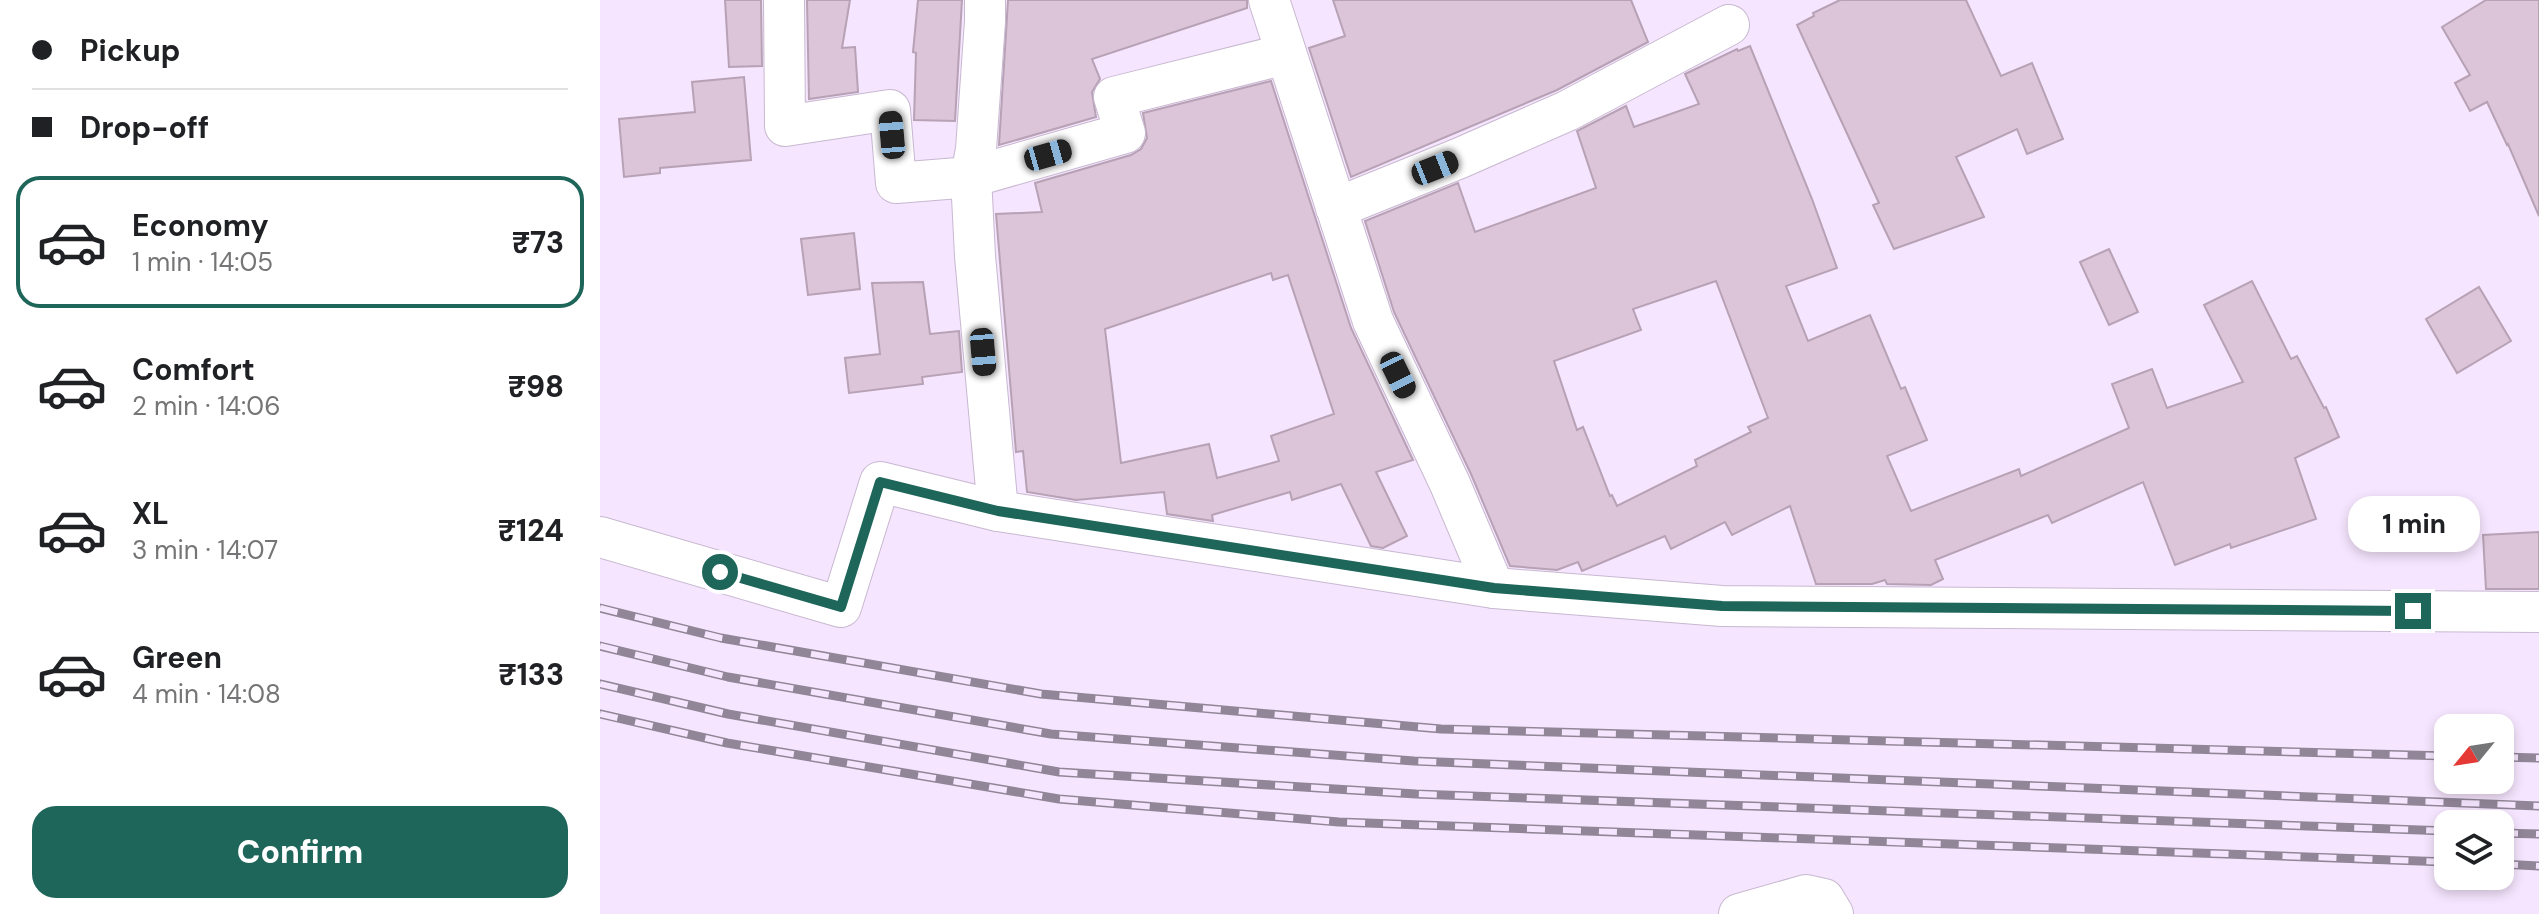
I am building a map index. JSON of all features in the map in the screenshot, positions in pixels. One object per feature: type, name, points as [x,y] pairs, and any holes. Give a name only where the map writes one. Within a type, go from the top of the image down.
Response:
[{"type":"street","points":[[784,0],[785,126],[890,110],[896,183],[971,177],[1125,133],[1114,97],[1286,54]]},
{"type":"street","points":[[985,0],[971,177],[998,511]]},
{"type":"street","points":[[1269,0],[1373,321],[1450,484],[1494,588]]},
{"type":"street","points":[[1336,208],[1567,111],[1729,25]]},
{"type":"street","points":[[600,537],[841,607],[880,482],[998,511],[1494,588],[1722,606],[2539,612]]},
{"type":"street","points":[[1739,914],[1806,895],[1824,899],[1833,914]]},
{"type":"building","points":[[725,0],[761,0],[762,66],[729,67]]},
{"type":"building","points":[[807,0],[850,0],[842,48],[855,47],[858,92],[809,99]]},
{"type":"building","points":[[918,0],[962,0],[955,121],[914,120],[916,53],[913,52]]},
{"type":"building","points":[[1008,0],[1247,0],[1247,8],[1092,59],[1100,79],[1092,92],[1096,117],[999,145]]},
{"type":"building","points":[[1333,0],[1631,0],[1648,42],[1557,90],[1351,177],[1309,48],[1345,36]]},
{"type":"building","points":[[1840,0],[1966,0],[2001,76],[2032,63],[2063,139],[2027,154],[2017,129],[1956,157],[1984,217],[1894,249],[1873,205],[1879,203],[1797,25]]},
{"type":"building","points":[[2486,0],[2539,0],[2539,216],[2487,102],[2470,111],[2455,83],[2470,75],[2442,27]]},
{"type":"building","points":[[1750,46],[1837,268],[1786,286],[1808,341],[1870,315],[1901,389],[1905,387],[1927,440],[1887,456],[1911,511],[2019,469],[2021,476],[2129,428],[2112,384],[2152,369],[2167,408],[2243,382],[2204,305],[2252,281],[2291,359],[2297,356],[2339,437],[2295,458],[2316,519],[2231,548],[2230,544],[2175,565],[2143,482],[2052,523],[2048,515],[1935,560],[1943,579],[1931,585],[1887,584],[1885,580],[1872,584],[1816,584],[1790,506],[1732,535],[1725,522],[1671,549],[1665,536],[1582,571],[1578,562],[1557,570],[1510,566],[1471,474],[1394,312],[1365,221],[1458,183],[1475,232],[1596,188],[1577,131],[1626,106],[1634,127],[1699,104],[1685,74]],"holes":[[[1716,281],[1768,418],[1748,427],[1751,432],[1695,460],[1697,466],[1617,506],[1610,496],[1583,427],[1577,430],[1554,361],[1641,330],[1633,309]]]},
{"type":"building","points":[[744,77],[751,160],[660,168],[660,173],[624,177],[619,119],[695,112],[692,82]]},
{"type":"building","points":[[1271,81],[1351,328],[1413,460],[1376,472],[1407,536],[1383,548],[1371,546],[1341,484],[1292,500],[1290,492],[1212,515],[1213,521],[1167,514],[1164,492],[1076,500],[1027,492],[1023,451],[1016,452],[996,214],[1042,212],[1035,183],[1131,155],[1141,149],[1147,138],[1143,113]],"holes":[[[1271,273],[1273,280],[1288,275],[1334,414],[1271,436],[1279,461],[1217,478],[1209,444],[1121,463],[1105,329]]]},
{"type":"building","points":[[854,233],[860,289],[808,295],[801,239]]},
{"type":"building","points":[[2109,249],[2138,312],[2109,325],[2080,262]]},
{"type":"building","points":[[923,282],[930,334],[959,331],[962,372],[922,377],[923,384],[849,393],[845,358],[880,354],[872,283]]},
{"type":"building","points":[[2479,287],[2511,341],[2457,373],[2426,319]]},
{"type":"building","points":[[2539,532],[2539,589],[2486,589],[2483,535]]},
{"type":"railway","points":[[600,608],[721,638],[1041,694],[1441,729],[2434,756]]},
{"type":"railway","points":[[600,646],[728,677],[1051,734],[1414,761],[2539,806]]},
{"type":"railway","points":[[600,684],[728,714],[1059,772],[1416,794],[2434,830]]},
{"type":"railway","points":[[600,714],[727,743],[1059,799],[1339,822],[2434,861]]},
{"type":"railway","points":[[2514,757],[2539,758]]},
{"type":"railway","points":[[2514,833],[2539,834]]},
{"type":"railway","points":[[2514,865],[2539,866]]},
{"type":"route","points":[[720,572],[841,607],[880,482],[998,511],[1494,588],[1722,606],[2413,611]]}]
